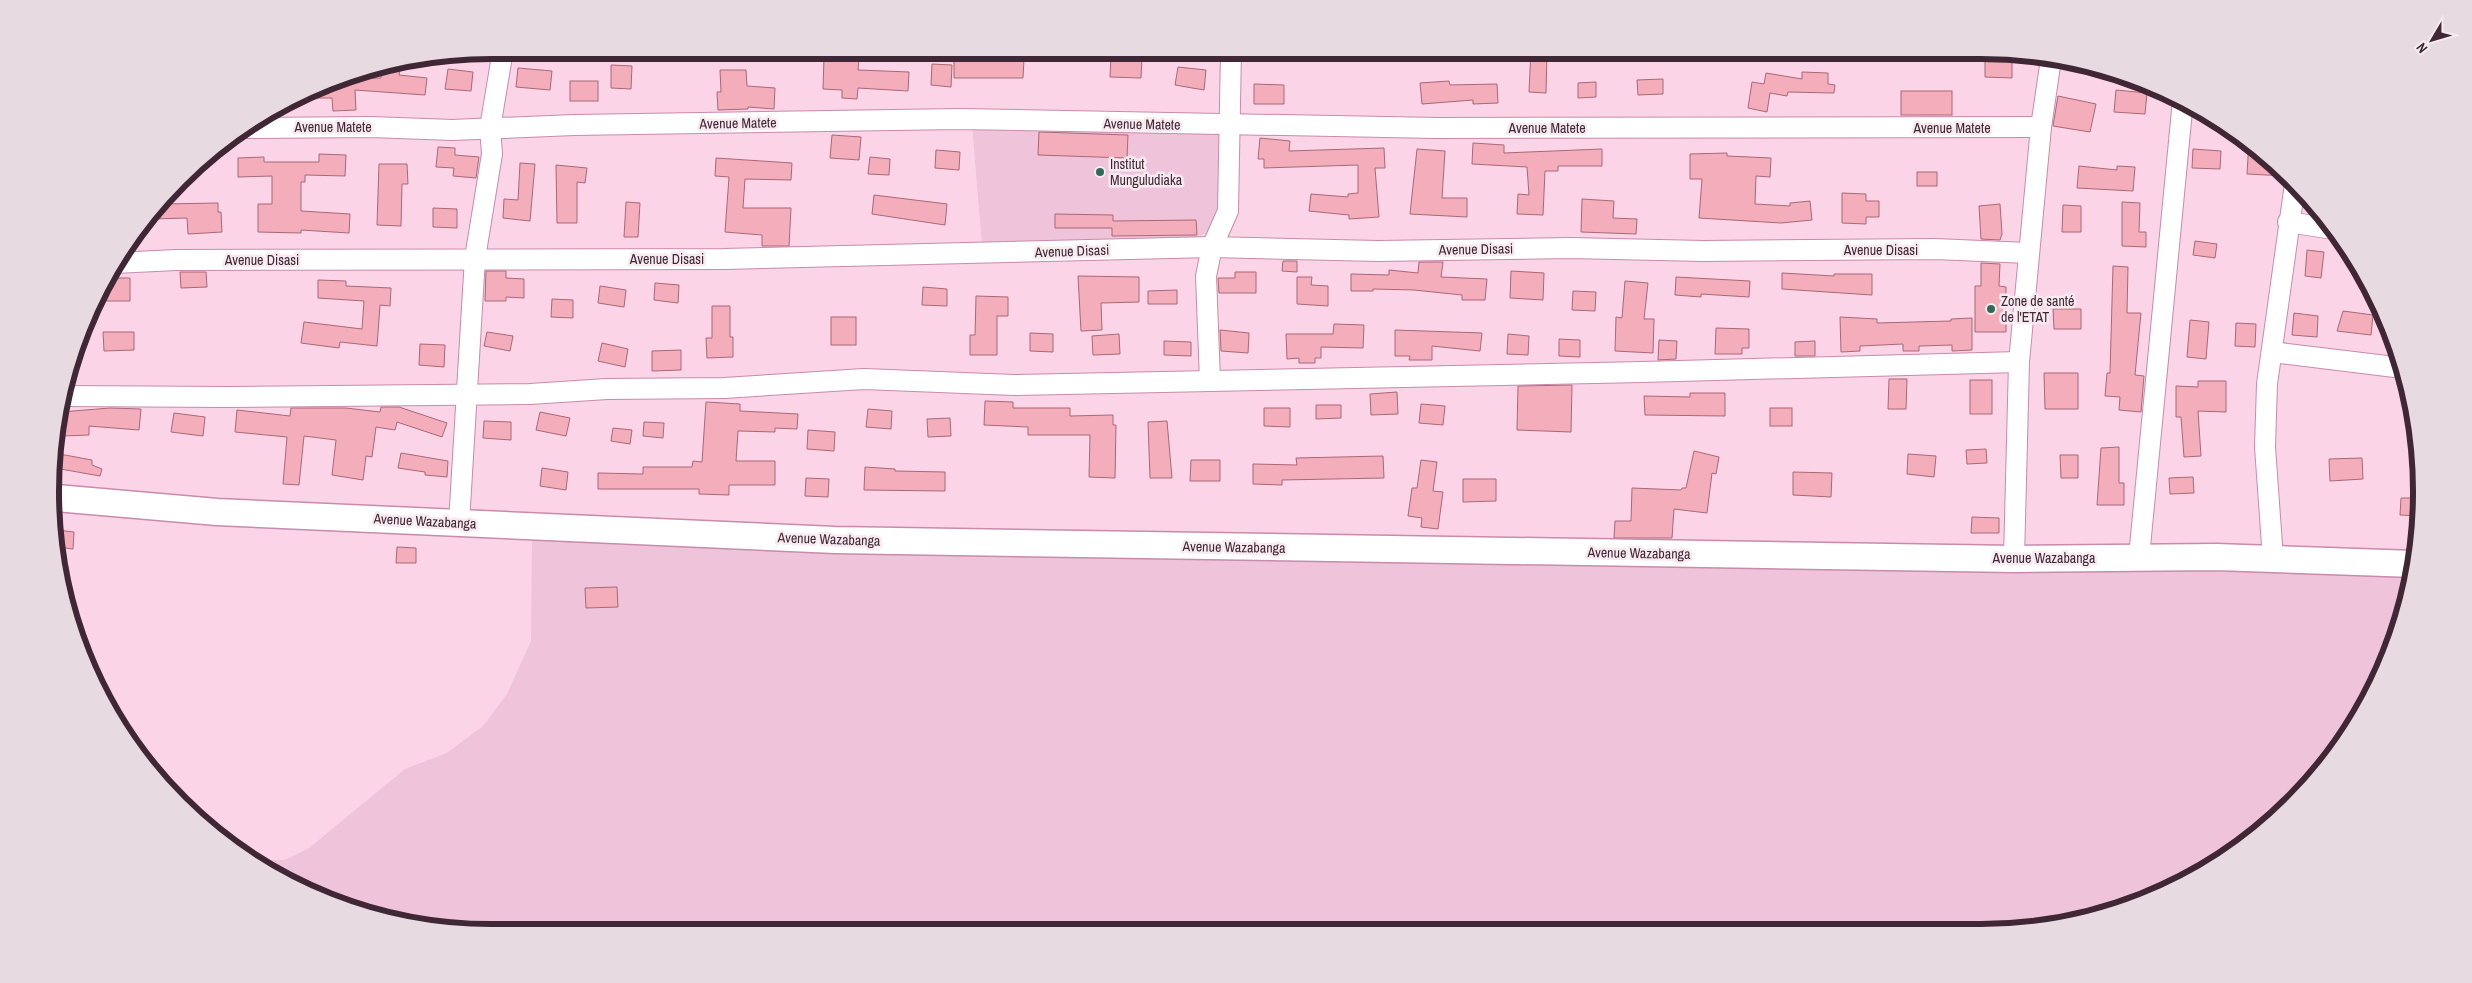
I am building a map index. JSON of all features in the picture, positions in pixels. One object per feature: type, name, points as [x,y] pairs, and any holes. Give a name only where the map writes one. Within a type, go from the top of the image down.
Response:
[{"type":"main road","name":"Avenue Wazabanga","points":[[59,498],[217,512],[845,540],[2014,559],[2138,557],[2273,559],[2407,564]]},
{"type":"street","points":[[459,523],[475,258],[492,154],[490,128],[502,59]]},
{"type":"street","points":[[1210,381],[1206,276],[1212,247],[1228,211],[1231,59]]},
{"type":"street","points":[[2014,559],[2020,362],[2028,253],[2041,127],[2050,64]]},
{"type":"street","points":[[2138,557],[2183,109]]},
{"type":"street","name":"Avenue Matete","points":[[258,128],[370,127],[452,130],[959,119],[1229,126],[1437,128],[2041,127]]},
{"type":"street","points":[[2273,559],[2265,447],[2268,384],[2293,191]]},
{"type":"street","points":[[2288,222],[2324,228]]},
{"type":"street","name":"Avenue Disasi","points":[[125,263],[176,260],[475,258],[724,259],[1212,247],[1378,251],[1561,248],[1703,251],[1935,249],[2028,253]]},
{"type":"street","points":[[2272,352],[2395,367]]},
{"type":"street","points":[[69,396],[226,398],[466,395],[724,388],[864,379],[1014,385],[2020,362]]},
{"type":"shaded area","name":"Institut Munguludiaka","points":[[972,125],[1224,130],[1220,223],[1207,233],[1190,239],[982,245]]},
{"type":"shaded area","points":[[532,540],[1387,562],[2405,574],[2399,604],[2390,631],[2369,683],[2324,755],[2287,798],[2244,835],[2172,880],[2093,910],[2037,921],[1980,924],[463,923],[435,921],[379,910],[300,880],[262,858],[267,860],[285,860],[309,848],[405,769],[447,753],[483,726],[507,694],[531,641]]},
{"type":"building","points":[[824,59],[859,59],[858,70],[909,72],[908,91],[858,88],[857,99],[842,98],[842,90],[823,89]]},
{"type":"building","points":[[1024,59],[1023,78],[954,78],[954,60]]},
{"type":"building","points":[[1111,59],[1142,59],[1141,78],[1110,77]]},
{"type":"building","points":[[1531,59],[1547,59],[1546,93],[1529,92]]},
{"type":"building","points":[[1985,59],[2012,60],[2012,78],[1985,77]]},
{"type":"building","points":[[932,64],[952,65],[951,87],[931,85]]},
{"type":"building","points":[[611,65],[632,66],[631,89],[611,88]]},
{"type":"building","points":[[1178,67],[1206,70],[1204,90],[1175,85]]},
{"type":"building","points":[[518,68],[552,71],[550,90],[516,87]]},
{"type":"building","points":[[398,69],[400,69],[399,75],[427,78],[425,95],[355,90],[356,110],[333,111],[332,98],[312,98],[363,78],[381,78],[382,72]]},
{"type":"building","points":[[448,69],[473,72],[471,91],[445,89]]},
{"type":"building","points":[[720,70],[746,70],[747,86],[775,88],[774,109],[748,107],[748,109],[718,110],[717,92],[721,92]]},
{"type":"building","points":[[1802,72],[1828,73],[1828,84],[1835,85],[1834,93],[1788,92],[1787,96],[1770,93],[1767,112],[1748,108],[1752,82],[1764,84],[1766,73],[1802,79]]},
{"type":"building","points":[[1663,79],[1663,94],[1638,95],[1637,80]]},
{"type":"building","points":[[570,81],[598,81],[598,101],[570,101]]},
{"type":"building","points":[[1449,81],[1450,85],[1497,84],[1498,103],[1473,104],[1473,100],[1422,104],[1420,83]]},
{"type":"building","points":[[1596,82],[1596,97],[1578,98],[1578,83]]},
{"type":"building","points":[[1254,84],[1284,85],[1284,104],[1254,104]]},
{"type":"building","points":[[2116,90],[2147,93],[2145,114],[2114,112]]},
{"type":"building","points":[[1901,91],[1952,91],[1952,115],[1901,115]]},
{"type":"building","points":[[2058,96],[2096,104],[2090,132],[2053,126]]},
{"type":"building","points":[[1039,132],[1128,135],[1127,158],[1038,155]]},
{"type":"building","points":[[832,135],[861,137],[859,160],[830,158]]},
{"type":"building","points":[[1260,138],[1290,141],[1289,151],[1384,148],[1385,168],[1375,168],[1379,217],[1349,219],[1349,215],[1309,211],[1311,194],[1348,197],[1348,194],[1358,193],[1358,165],[1264,168],[1264,159],[1258,159]]},
{"type":"building","points":[[1473,143],[1504,145],[1504,153],[1602,149],[1602,166],[1558,166],[1558,171],[1545,171],[1543,215],[1517,214],[1518,194],[1529,195],[1527,167],[1472,164]]},
{"type":"building","points":[[438,147],[455,148],[455,155],[479,157],[476,178],[453,176],[454,168],[436,167]]},
{"type":"building","points":[[1417,149],[1445,151],[1442,198],[1467,198],[1467,217],[1410,214]]},
{"type":"building","points":[[2193,149],[2221,151],[2220,169],[2192,168]]},
{"type":"building","points":[[936,150],[960,152],[959,170],[935,168]]},
{"type":"building","points":[[2248,152],[2277,176],[2247,174]]},
{"type":"building","points":[[1727,153],[1727,156],[1771,158],[1770,177],[1756,176],[1755,204],[1790,206],[1790,203],[1810,201],[1812,220],[1781,223],[1699,218],[1702,179],[1690,179],[1690,154]]},
{"type":"building","points":[[319,154],[346,155],[345,176],[305,175],[305,182],[301,182],[301,211],[350,214],[349,233],[301,230],[301,233],[258,232],[258,204],[272,204],[272,176],[238,177],[238,158],[264,157],[264,162],[319,162]]},
{"type":"building","points":[[870,157],[890,159],[889,175],[868,174]]},
{"type":"building","points":[[716,158],[792,163],[791,180],[745,179],[743,208],[791,208],[789,246],[762,246],[762,235],[725,232],[729,177],[715,176]]},
{"type":"building","points":[[520,163],[535,164],[530,221],[503,218],[504,199],[518,200]]},
{"type":"building","points":[[379,164],[407,164],[408,184],[402,184],[401,226],[377,225]]},
{"type":"building","points":[[556,165],[587,168],[585,183],[577,182],[577,223],[557,223]]},
{"type":"building","points":[[2079,166],[2117,170],[2117,166],[2135,167],[2133,191],[2077,188]]},
{"type":"building","points":[[1917,172],[1937,172],[1937,186],[1917,186]]},
{"type":"building","points":[[1842,193],[1866,194],[1866,201],[1879,201],[1879,217],[1866,217],[1866,224],[1842,223]]},
{"type":"building","points":[[874,195],[947,204],[945,225],[872,214]]},
{"type":"building","points":[[1582,199],[1614,201],[1613,218],[1637,219],[1636,234],[1581,232]]},
{"type":"building","points":[[626,202],[640,203],[638,237],[624,237]]},
{"type":"building","points":[[2122,202],[2140,203],[2139,232],[2146,232],[2146,247],[2122,246]]},
{"type":"building","points":[[218,203],[218,212],[221,212],[222,232],[188,234],[187,218],[155,219],[168,204]]},
{"type":"building","points":[[2000,204],[2002,234],[2000,240],[1981,239],[1979,206]]},
{"type":"building","points":[[2063,205],[2081,206],[2081,232],[2062,232]]},
{"type":"building","points":[[433,208],[457,209],[457,228],[433,227]]},
{"type":"building","points":[[1055,214],[1113,215],[1113,221],[1196,220],[1197,235],[1112,236],[1112,228],[1055,228]]},
{"type":"building","points":[[2195,241],[2217,244],[2215,258],[2193,255]]},
{"type":"building","points":[[2307,250],[2324,252],[2321,278],[2305,276]]},
{"type":"building","points":[[1283,261],[1297,261],[1297,272],[1282,271]]},
{"type":"building","points":[[1419,262],[1443,262],[1441,277],[1487,279],[1485,300],[1462,300],[1462,295],[1414,290],[1373,289],[1373,291],[1351,291],[1351,274],[1389,275],[1389,270],[1418,273]]},
{"type":"building","name":"Zone de santé de l'ETAT","points":[[1981,263],[2000,264],[1999,286],[2006,287],[2006,332],[1975,332],[1975,286],[1981,286]]},
{"type":"building","points":[[2113,266],[2128,267],[2127,313],[2141,313],[2135,375],[2144,376],[2141,412],[2119,410],[2120,397],[2105,396],[2107,373],[2110,373]]},
{"type":"building","points":[[486,271],[506,271],[506,278],[524,279],[524,298],[506,297],[506,301],[485,301]]},
{"type":"building","points":[[1511,271],[1544,273],[1543,300],[1510,298]]},
{"type":"building","points":[[180,272],[206,272],[207,287],[181,288]]},
{"type":"building","points":[[1235,272],[1256,272],[1256,293],[1219,293],[1218,278],[1235,278]]},
{"type":"building","points":[[1782,273],[1834,276],[1834,274],[1872,274],[1872,295],[1782,289]]},
{"type":"building","points":[[1078,276],[1139,277],[1139,302],[1101,303],[1102,330],[1081,331]]},
{"type":"building","points":[[1297,277],[1312,277],[1311,285],[1328,286],[1328,306],[1297,304]]},
{"type":"building","points":[[1676,277],[1750,281],[1749,297],[1701,294],[1701,297],[1675,295]]},
{"type":"building","points":[[115,278],[130,278],[130,301],[103,301]]},
{"type":"building","points":[[318,280],[346,281],[346,286],[391,288],[390,306],[380,305],[377,346],[340,342],[339,348],[301,343],[304,322],[362,329],[364,301],[318,298]]},
{"type":"building","points":[[1625,281],[1648,283],[1644,319],[1654,319],[1653,353],[1615,351],[1616,317],[1622,318]]},
{"type":"building","points":[[655,283],[679,285],[678,303],[654,300]]},
{"type":"building","points":[[600,286],[626,290],[624,307],[598,303]]},
{"type":"building","points":[[923,287],[947,289],[947,306],[922,305]]},
{"type":"building","points":[[1177,290],[1177,304],[1148,304],[1148,291]]},
{"type":"building","points":[[1573,291],[1596,292],[1595,311],[1572,310]]},
{"type":"building","points":[[976,296],[1008,297],[1008,316],[997,316],[997,355],[970,355],[970,335],[975,335]]},
{"type":"building","points":[[552,299],[573,300],[573,318],[551,317]]},
{"type":"building","points":[[712,306],[730,306],[730,337],[733,337],[733,357],[707,358],[706,338],[712,338]]},
{"type":"building","points":[[2053,309],[2081,309],[2081,329],[2054,329]]},
{"type":"building","points":[[2343,311],[2373,315],[2371,335],[2337,331]]},
{"type":"building","points":[[2294,313],[2318,316],[2317,337],[2292,335]]},
{"type":"building","points":[[831,317],[856,317],[856,345],[831,345]]},
{"type":"building","points":[[1840,317],[1877,319],[1877,323],[1951,321],[1951,319],[1972,318],[1972,350],[1952,351],[1952,345],[1919,346],[1919,351],[1903,351],[1903,344],[1860,346],[1860,351],[1841,352]]},
{"type":"building","points":[[2190,320],[2209,322],[2206,359],[2187,357]]},
{"type":"building","points":[[2236,323],[2256,324],[2255,347],[2235,346]]},
{"type":"building","points":[[1334,324],[1364,325],[1363,348],[1321,347],[1321,358],[1315,358],[1315,363],[1299,363],[1299,358],[1287,359],[1286,334],[1333,334]]},
{"type":"building","points":[[1716,328],[1749,329],[1749,348],[1742,348],[1742,354],[1715,354]]},
{"type":"building","points":[[1220,330],[1249,333],[1248,353],[1221,351]]},
{"type":"building","points":[[1395,330],[1482,333],[1480,351],[1432,346],[1432,360],[1409,360],[1410,356],[1395,356]]},
{"type":"building","points":[[103,332],[134,332],[134,350],[104,351]]},
{"type":"building","points":[[487,332],[513,336],[510,351],[484,346]]},
{"type":"building","points":[[1030,333],[1053,334],[1053,352],[1030,351]]},
{"type":"building","points":[[1119,334],[1120,354],[1093,355],[1092,336]]},
{"type":"building","points":[[1508,334],[1529,336],[1528,355],[1507,354]]},
{"type":"building","points":[[1559,339],[1580,340],[1580,357],[1559,356]]},
{"type":"building","points":[[1659,340],[1677,341],[1676,359],[1658,360]]},
{"type":"building","points":[[1164,341],[1191,342],[1191,356],[1164,355]]},
{"type":"building","points":[[1815,341],[1815,356],[1795,356],[1795,342]]},
{"type":"building","points":[[602,343],[628,349],[625,367],[598,361]]},
{"type":"building","points":[[420,344],[445,345],[444,367],[419,365]]},
{"type":"building","points":[[681,350],[681,370],[652,371],[652,351]]},
{"type":"building","points":[[2044,373],[2078,373],[2078,409],[2045,409]]},
{"type":"building","points":[[1889,379],[1907,379],[1906,409],[1888,409]]},
{"type":"building","points":[[1970,380],[1992,380],[1992,414],[1970,414]]},
{"type":"building","points":[[2198,381],[2226,381],[2226,412],[2198,411],[2201,456],[2184,457],[2181,417],[2176,417],[2176,386],[2198,387]]},
{"type":"building","points":[[1572,385],[1571,432],[1517,430],[1518,386]]},
{"type":"building","points":[[1397,392],[1398,414],[1371,415],[1370,394]]},
{"type":"building","points":[[1690,393],[1725,393],[1725,416],[1645,415],[1644,396],[1690,397]]},
{"type":"building","points":[[985,401],[1013,402],[1013,408],[1070,408],[1070,416],[1113,415],[1113,425],[1116,425],[1115,478],[1089,477],[1090,435],[1028,435],[1028,427],[984,425]]},
{"type":"building","points":[[706,402],[740,404],[740,411],[798,414],[797,429],[775,428],[775,432],[738,431],[736,461],[775,461],[775,485],[729,485],[729,495],[699,494],[699,489],[598,489],[598,473],[643,474],[643,467],[692,467],[693,461],[702,462]]},
{"type":"building","points":[[1421,404],[1445,406],[1443,425],[1419,423]]},
{"type":"building","points":[[1316,405],[1341,405],[1341,418],[1316,419]]},
{"type":"building","points":[[381,407],[399,407],[447,423],[442,437],[397,422],[395,430],[376,427],[372,457],[366,456],[363,480],[332,475],[336,440],[304,436],[299,485],[283,484],[287,437],[235,432],[237,410],[290,416],[291,408],[346,408],[380,412]]},
{"type":"building","points":[[110,408],[141,409],[139,430],[89,426],[89,435],[62,436],[66,412]]},
{"type":"building","points":[[1264,408],[1290,408],[1290,427],[1264,426]]},
{"type":"building","points":[[1770,408],[1792,408],[1792,426],[1770,426]]},
{"type":"building","points":[[868,409],[892,411],[891,429],[866,427]]},
{"type":"building","points":[[540,412],[570,418],[566,436],[536,430]]},
{"type":"building","points":[[174,413],[205,417],[203,436],[171,432]]},
{"type":"building","points":[[950,418],[951,436],[928,437],[927,419]]},
{"type":"building","points":[[484,421],[511,422],[511,440],[483,438]]},
{"type":"building","points":[[1167,421],[1172,478],[1150,478],[1148,422]]},
{"type":"building","points":[[644,422],[664,423],[663,438],[643,436]]},
{"type":"building","points":[[613,428],[632,430],[630,444],[611,441]]},
{"type":"building","points":[[808,430],[835,432],[834,451],[807,449]]},
{"type":"building","points":[[2119,447],[2119,483],[2124,483],[2124,505],[2097,505],[2101,448]]},
{"type":"building","points":[[1986,449],[1987,463],[1967,464],[1966,450]]},
{"type":"building","points":[[1694,451],[1719,457],[1716,474],[1712,473],[1707,513],[1674,509],[1672,538],[1614,538],[1615,521],[1631,521],[1632,488],[1681,490],[1686,488]]},
{"type":"building","points":[[401,453],[448,461],[447,477],[425,475],[425,472],[398,468]]},
{"type":"building","points":[[61,454],[92,460],[92,465],[102,469],[100,476],[60,469]]},
{"type":"building","points":[[1908,454],[1936,456],[1934,477],[1907,474]]},
{"type":"building","points":[[2060,455],[2078,455],[2078,478],[2061,478]]},
{"type":"building","points":[[1383,456],[1384,478],[1282,480],[1282,485],[1253,484],[1253,464],[1297,465],[1296,458]]},
{"type":"building","points":[[2362,458],[2363,479],[2330,481],[2329,459]]},
{"type":"building","points":[[1191,460],[1220,460],[1220,481],[1190,481]]},
{"type":"building","points":[[1421,460],[1437,462],[1433,491],[1443,492],[1438,529],[1421,527],[1422,518],[1408,516],[1412,488],[1417,488]]},
{"type":"building","points":[[865,467],[895,469],[895,471],[945,472],[945,491],[864,490]]},
{"type":"building","points":[[542,468],[568,472],[566,490],[540,486]]},
{"type":"building","points":[[1793,472],[1832,473],[1831,497],[1793,495]]},
{"type":"building","points":[[2193,477],[2194,493],[2170,494],[2169,478]]},
{"type":"building","points":[[806,478],[829,479],[828,497],[805,496]]},
{"type":"building","points":[[1463,479],[1496,479],[1496,501],[1463,502]]},
{"type":"building","points":[[2401,498],[2413,498],[2412,516],[2400,515]]},
{"type":"building","points":[[1972,517],[1999,518],[1999,533],[1971,533]]},
{"type":"building","points":[[61,530],[74,532],[73,549],[62,548]]},
{"type":"building","points":[[397,547],[416,548],[416,563],[396,563]]},
{"type":"building","points":[[617,587],[618,607],[586,608],[585,588]]},
{"type":"place","name":"Institut Munguludiaka","points":[[1100,172]]},
{"type":"place","name":"Zone de santé de l'ETAT","points":[[1991,309]]}]
